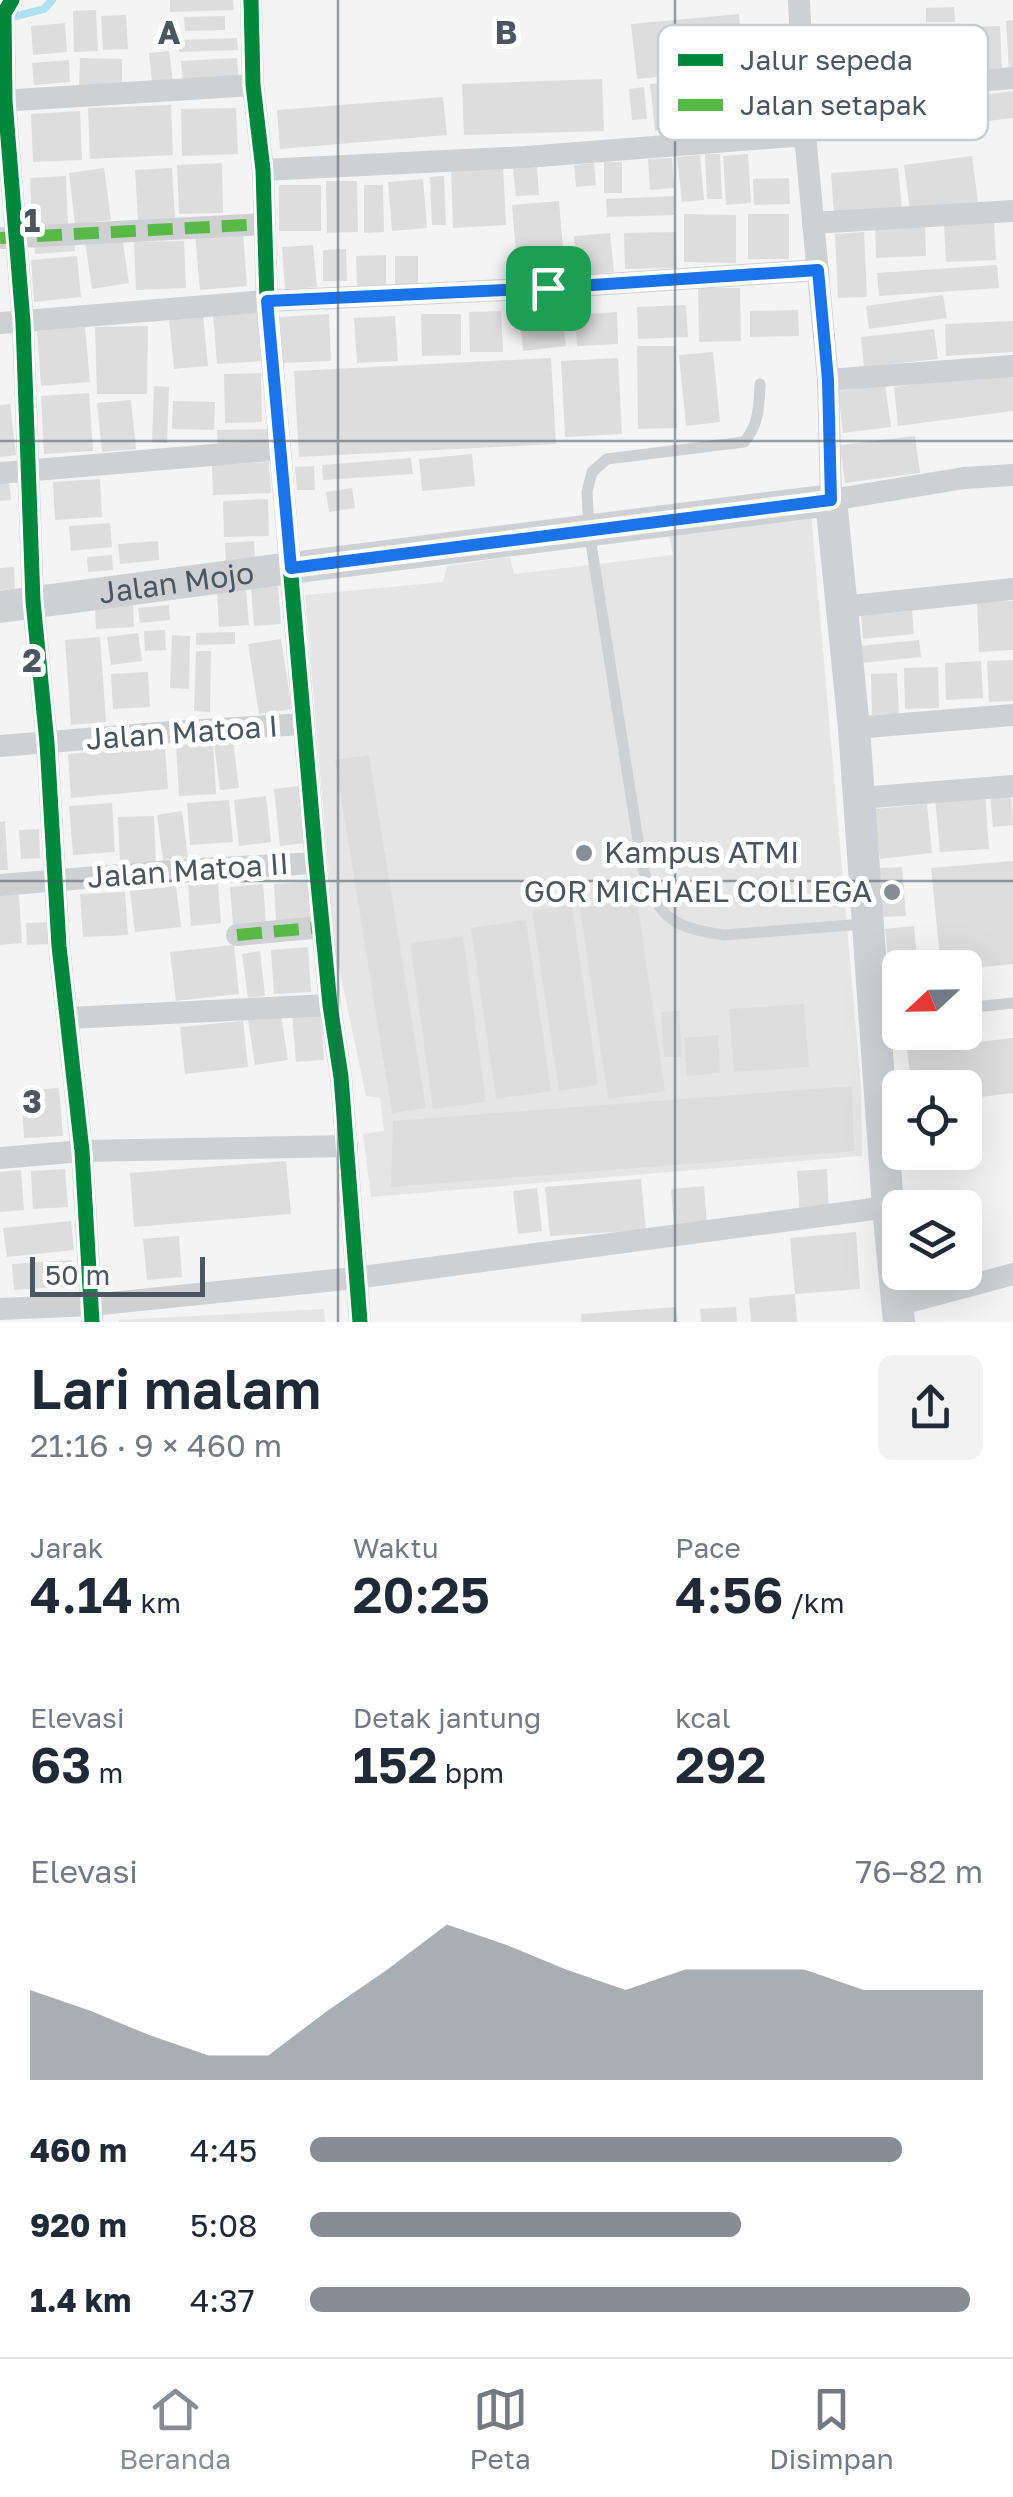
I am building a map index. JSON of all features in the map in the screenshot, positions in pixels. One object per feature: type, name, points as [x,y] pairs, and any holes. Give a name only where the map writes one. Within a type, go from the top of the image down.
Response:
[{"type":"street","points":[[250,0],[253,85],[263,170],[267,301],[322,927],[341,1077],[360,1322]]},
{"type":"street","points":[[799,0],[800,25]]},
{"type":"street","points":[[6,8],[3,101],[11,322],[28,472],[33,601],[47,743],[59,946],[82,1151],[92,1314]]},
{"type":"street","points":[[988,80],[1013,78]]},
{"type":"street","points":[[3,101],[253,85]]},
{"type":"street","points":[[263,170],[526,157],[742,140]]},
{"type":"street","points":[[806,140],[828,380],[831,500],[854,728],[868,923],[885,1016],[888,1070]]},
{"type":"street","points":[[814,224],[1013,211]]},
{"type":"street","points":[[7,238],[264,224]]},
{"type":"street","points":[[11,322],[267,301],[818,270]]},
{"type":"street","points":[[828,380],[1013,366]]},
{"type":"street","points":[[0,473],[271,450]]},
{"type":"street","points":[[831,500],[964,478],[1013,475]]},
{"type":"street","name":"Jalan Mojo","points":[[0,607],[831,500]]},
{"type":"street","points":[[842,607],[1013,590]]},
{"type":"street","points":[[854,728],[1013,715]]},
{"type":"street","name":"Jalan Matoa I","points":[[0,746],[304,724]]},
{"type":"street","points":[[860,798],[1013,786]]},
{"type":"street","name":"Jalan Matoa II","points":[[0,885],[316,863]]},
{"type":"street","points":[[237,935],[322,927]]},
{"type":"street","points":[[68,1018],[330,1004]]},
{"type":"street","points":[[0,1158],[82,1151],[347,1146]]},
{"type":"street","points":[[0,1309],[92,1314],[882,1208]]},
{"type":"street","points":[[898,1314],[1013,1274]]},
{"type":"lane","points":[[760,384],[754,431],[744,442],[607,459],[592,472],[587,492],[589,530],[642,865],[661,911],[678,923],[704,932],[724,935],[868,923]]},
{"type":"lane","points":[[982,1007],[1013,1004]]},
{"type":"shaded area","name":"Kampus ATMI","points":[[811,512],[861,1087],[862,1156],[371,1197],[363,1134],[384,1131],[380,1098],[366,1096],[335,949],[305,595],[443,582],[447,566],[510,557],[514,574],[673,555],[668,530]]},
{"type":"shaded area","points":[[324,1309],[325,1322],[119,1322],[119,1320]]},
{"type":"building","points":[[170,0],[233,0],[234,10],[170,12]]},
{"type":"building","points":[[954,7],[955,22],[926,22],[926,8]]},
{"type":"building","points":[[96,10],[98,51],[74,52],[73,11]]},
{"type":"building","points":[[739,14],[740,25],[658,25],[658,77],[637,79],[631,24]]},
{"type":"building","points":[[126,15],[128,49],[103,50],[101,16]]},
{"type":"building","points":[[225,16],[225,30],[185,31],[184,17]]},
{"type":"building","points":[[1013,20],[1013,70],[1009,70],[1006,21]]},
{"type":"building","points":[[65,23],[67,52],[33,55],[31,26]]},
{"type":"building","points":[[988,26],[1000,26],[1002,72],[988,72]]},
{"type":"building","points":[[237,38],[238,50],[179,52],[179,40]]},
{"type":"building","points":[[169,51],[173,81],[152,83],[149,53]]},
{"type":"building","points":[[80,58],[122,59],[122,87],[79,87]]},
{"type":"building","points":[[237,58],[239,81],[183,84],[181,61]]},
{"type":"building","points":[[69,60],[70,82],[34,85],[32,63]]},
{"type":"building","points":[[602,79],[604,131],[464,135],[462,84]]},
{"type":"building","points":[[658,83],[658,131],[655,131],[650,84]]},
{"type":"building","points":[[644,87],[647,119],[632,120],[629,89]]},
{"type":"building","points":[[1013,91],[1013,118],[988,121],[988,94]]},
{"type":"building","points":[[443,97],[447,135],[280,149],[277,110]]},
{"type":"building","points":[[171,105],[173,155],[90,159],[88,108]]},
{"type":"building","points":[[236,108],[238,154],[182,156],[181,109]]},
{"type":"building","points":[[80,111],[82,160],[33,162],[31,114]]},
{"type":"building","points":[[705,154],[720,154],[722,199],[707,199]]},
{"type":"building","points":[[748,154],[751,203],[726,205],[723,156]]},
{"type":"building","points":[[700,155],[704,200],[682,202],[677,157]]},
{"type":"building","points":[[972,156],[978,202],[910,211],[904,165]]},
{"type":"building","points":[[672,158],[674,188],[650,190],[648,159]]},
{"type":"building","points":[[604,162],[622,162],[622,193],[604,193]]},
{"type":"building","points":[[222,163],[223,213],[179,214],[177,165]]},
{"type":"building","points":[[594,163],[596,185],[576,187],[574,165]]},
{"type":"building","points":[[503,166],[506,225],[453,228],[451,168]]},
{"type":"building","points":[[537,167],[539,195],[516,196],[513,169]]},
{"type":"building","points":[[104,168],[111,220],[75,224],[69,173]]},
{"type":"building","points":[[172,168],[175,218],[138,220],[135,170]]},
{"type":"building","points":[[898,168],[902,209],[834,214],[831,173]]},
{"type":"building","points":[[66,176],[68,225],[32,226],[30,178]]},
{"type":"building","points":[[444,176],[446,225],[432,225],[430,177]]},
{"type":"building","points":[[789,178],[790,204],[754,205],[753,179]]},
{"type":"building","points":[[423,179],[427,228],[392,231],[388,182]]},
{"type":"building","points":[[326,181],[357,181],[358,232],[327,233]]},
{"type":"building","points":[[279,185],[321,185],[321,231],[279,231]]},
{"type":"building","points":[[364,185],[383,185],[384,232],[364,233]]},
{"type":"building","points":[[674,196],[674,215],[607,217],[606,199]]},
{"type":"building","points":[[559,201],[563,249],[516,253],[512,205]]},
{"type":"building","points":[[684,214],[736,215],[736,263],[684,262]]},
{"type":"building","points":[[748,214],[789,214],[789,259],[748,259]]},
{"type":"building","points":[[925,221],[926,256],[876,258],[875,223]]},
{"type":"building","points":[[994,221],[996,260],[946,262],[944,224]]},
{"type":"building","points":[[243,232],[247,286],[200,290],[195,235]]},
{"type":"building","points":[[676,232],[677,268],[625,269],[624,233]]},
{"type":"building","points":[[864,232],[867,297],[838,298],[835,234]]},
{"type":"building","points":[[610,233],[614,272],[578,275],[574,236]]},
{"type":"building","points":[[122,236],[129,283],[92,289],[85,242]]},
{"type":"building","points":[[74,238],[75,251],[35,254],[34,241]]},
{"type":"building","points":[[184,241],[186,288],[136,290],[134,242]]},
{"type":"building","points":[[313,245],[317,287],[285,290],[282,247]]},
{"type":"building","points":[[346,249],[347,281],[323,281],[323,250]]},
{"type":"building","points":[[386,255],[386,288],[357,288],[356,256]]},
{"type":"building","points":[[77,256],[81,297],[34,302],[31,260]]},
{"type":"building","points":[[395,256],[418,256],[418,285],[395,285]]},
{"type":"building","points":[[997,265],[999,288],[879,296],[877,273]]},
{"type":"building","points":[[698,288],[740,288],[741,341],[699,342]]},
{"type":"building","points":[[943,295],[947,318],[869,329],[866,306]]},
{"type":"building","points":[[686,305],[688,337],[638,339],[637,307]]},
{"type":"building","points":[[798,310],[799,336],[750,337],[750,311]]},
{"type":"building","points":[[259,311],[262,361],[217,364],[213,314]]},
{"type":"building","points":[[501,311],[503,352],[470,352],[469,312]]},
{"type":"building","points":[[617,312],[618,344],[577,346],[575,315]]},
{"type":"building","points":[[562,313],[566,346],[523,351],[520,317]]},
{"type":"building","points":[[329,314],[331,361],[281,363],[279,317]]},
{"type":"building","points":[[421,314],[461,314],[461,355],[422,356]]},
{"type":"building","points":[[203,316],[208,366],[174,369],[169,319]]},
{"type":"building","points":[[395,316],[398,361],[357,363],[354,318]]},
{"type":"building","points":[[1013,321],[1013,352],[946,356],[945,324]]},
{"type":"building","points":[[148,326],[147,394],[97,394],[95,327]]},
{"type":"building","points":[[85,327],[90,382],[41,386],[37,331]]},
{"type":"building","points":[[934,329],[938,359],[864,367],[861,337]]},
{"type":"building","points":[[637,346],[676,346],[677,428],[638,429]]},
{"type":"building","points":[[713,352],[720,422],[686,426],[679,355]]},
{"type":"building","points":[[551,358],[556,444],[299,457],[294,371]]},
{"type":"building","points":[[618,358],[622,434],[565,437],[561,361]]},
{"type":"building","points":[[1013,372],[1013,411],[898,426],[894,387]]},
{"type":"building","points":[[261,373],[262,422],[225,423],[224,374]]},
{"type":"building","points":[[885,385],[891,427],[843,433],[838,391]]},
{"type":"building","points":[[154,386],[169,387],[167,443],[152,442]]},
{"type":"building","points":[[89,393],[93,451],[44,454],[41,396]]},
{"type":"building","points":[[131,400],[136,449],[102,452],[97,403]]},
{"type":"building","points":[[173,401],[215,402],[214,430],[172,429]]},
{"type":"building","points":[[10,404],[16,455],[0,457],[0,405]]},
{"type":"building","points":[[269,429],[270,444],[218,445],[217,430]]},
{"type":"building","points":[[915,436],[920,473],[845,483],[840,445]]},
{"type":"building","points":[[472,454],[475,486],[422,491],[419,459]]},
{"type":"building","points":[[411,458],[413,474],[323,480],[322,465]]},
{"type":"building","points":[[269,462],[271,493],[213,495],[212,465]]},
{"type":"building","points":[[314,466],[315,490],[297,490],[295,467]]},
{"type":"building","points":[[100,479],[102,517],[55,520],[53,482]]},
{"type":"building","points":[[0,481],[9,481],[11,500],[0,501]]},
{"type":"building","points":[[352,488],[355,508],[329,512],[326,492]]},
{"type":"building","points":[[268,499],[269,536],[224,537],[223,501]]},
{"type":"building","points":[[110,523],[112,547],[71,551],[69,526]]},
{"type":"building","points":[[158,541],[159,560],[120,564],[118,544]]},
{"type":"building","points":[[254,541],[255,561],[226,562],[225,543]]},
{"type":"building","points":[[112,555],[113,570],[88,572],[87,557]]},
{"type":"building","points":[[14,567],[15,589],[0,590],[0,568]]},
{"type":"building","points":[[278,586],[281,624],[254,626],[251,588]]},
{"type":"building","points":[[246,590],[249,625],[219,627],[217,592]]},
{"type":"building","points":[[1013,601],[1013,650],[979,652],[977,602]]},
{"type":"building","points":[[133,605],[134,627],[96,629],[95,608]]},
{"type":"building","points":[[169,605],[170,620],[140,623],[138,608]]},
{"type":"building","points":[[912,611],[914,634],[863,639],[861,616]]},
{"type":"building","points":[[165,630],[166,650],[145,651],[144,631]]},
{"type":"building","points":[[235,632],[235,644],[196,645],[196,633]]},
{"type":"building","points":[[138,633],[142,661],[111,665],[107,637]]},
{"type":"building","points":[[172,635],[190,636],[189,689],[170,688]]},
{"type":"building","points":[[100,637],[106,722],[71,725],[65,640]]},
{"type":"building","points":[[281,639],[292,709],[259,714],[248,644]]},
{"type":"building","points":[[919,640],[921,657],[861,663],[859,646]]},
{"type":"building","points":[[196,651],[211,651],[210,712],[194,711]]},
{"type":"building","points":[[1013,660],[1013,701],[989,702],[987,661]]},
{"type":"building","points":[[981,661],[983,698],[946,700],[945,663]]},
{"type":"building","points":[[938,667],[939,708],[905,709],[904,668]]},
{"type":"building","points":[[148,672],[150,707],[113,709],[111,674]]},
{"type":"building","points":[[897,673],[899,714],[872,715],[871,674]]},
{"type":"building","points":[[233,741],[239,788],[220,790],[214,743]]},
{"type":"building","points":[[213,743],[216,794],[179,796],[176,745]]},
{"type":"building","points":[[165,746],[168,789],[71,798],[68,754]]},
{"type":"building","points":[[369,755],[426,1108],[392,1113],[335,760]]},
{"type":"building","points":[[299,786],[306,843],[280,846],[274,789]]},
{"type":"building","points":[[1011,793],[1013,825],[993,827],[990,794]]},
{"type":"building","points":[[985,794],[989,849],[940,852],[935,798]]},
{"type":"building","points":[[266,796],[271,842],[239,846],[234,800]]},
{"type":"building","points":[[229,800],[233,842],[190,845],[187,803]]},
{"type":"building","points":[[112,803],[115,852],[73,855],[69,806]]},
{"type":"building","points":[[927,804],[932,853],[880,859],[874,809]]},
{"type":"building","points":[[182,811],[188,857],[163,860],[157,815]]},
{"type":"building","points":[[154,816],[156,862],[120,864],[118,817]]},
{"type":"building","points":[[5,821],[8,870],[0,870],[0,822]]},
{"type":"building","points":[[39,829],[40,858],[21,859],[19,830]]},
{"type":"building","points":[[1013,861],[1013,964],[982,967],[982,950],[939,950],[931,868]]},
{"type":"building","name":"GOR MICHAEL COLLEGA","points":[[902,867],[906,916],[882,917],[879,868]]},
{"type":"building","points":[[308,882],[310,921],[276,923],[274,884]]},
{"type":"building","points":[[218,883],[221,923],[191,926],[188,885]]},
{"type":"building","points":[[263,884],[266,922],[233,925],[230,887]]},
{"type":"building","points":[[176,886],[181,927],[135,932],[130,891]]},
{"type":"building","points":[[125,892],[128,935],[83,937],[80,894]]},
{"type":"building","points":[[19,894],[22,943],[0,945],[0,895]]},
{"type":"building","points":[[637,900],[665,1091],[608,1099],[580,908]]},
{"type":"building","points":[[572,905],[598,1085],[559,1091],[532,911]]},
{"type":"building","points":[[526,920],[551,1091],[496,1099],[471,928]]},
{"type":"building","points":[[49,922],[51,944],[27,945],[26,923]]},
{"type":"building","points":[[914,926],[916,950],[887,950],[885,929]]},
{"type":"building","points":[[463,936],[486,1102],[433,1109],[410,943]]},
{"type":"building","points":[[234,945],[239,994],[176,1001],[170,952]]},
{"type":"building","points":[[308,947],[311,992],[274,994],[271,950]]},
{"type":"building","points":[[260,951],[265,996],[248,998],[242,954]]},
{"type":"building","points":[[804,1004],[809,1067],[734,1072],[729,1009]]},
{"type":"building","points":[[679,1011],[682,1057],[664,1057],[661,1012]]},
{"type":"building","points":[[321,1012],[324,1060],[296,1062],[292,1014]]},
{"type":"building","points":[[281,1015],[288,1060],[255,1065],[248,1020]]},
{"type":"building","points":[[243,1021],[248,1067],[185,1074],[180,1027]]},
{"type":"building","points":[[718,1035],[720,1073],[687,1076],[684,1038]]},
{"type":"building","points":[[1013,1038],[1013,1093],[982,1097],[982,1070],[910,1070],[907,1050],[982,1050],[982,1042]]},
{"type":"building","points":[[852,1086],[854,1151],[391,1187],[393,1121]]},
{"type":"building","points":[[59,1088],[63,1136],[24,1138],[21,1091]]},
{"type":"building","points":[[286,1161],[291,1214],[134,1227],[130,1173]]},
{"type":"building","points":[[65,1169],[68,1207],[33,1209],[31,1171]]},
{"type":"building","points":[[827,1169],[829,1214],[800,1216],[797,1171]]},
{"type":"building","points":[[21,1170],[24,1210],[0,1212],[0,1172]]},
{"type":"building","points":[[641,1179],[646,1230],[550,1236],[545,1187]]},
{"type":"building","points":[[704,1186],[707,1225],[674,1228],[671,1189]]},
{"type":"building","points":[[537,1188],[542,1231],[518,1234],[513,1191]]},
{"type":"building","points":[[71,1221],[74,1250],[7,1257],[3,1228]]},
{"type":"building","points":[[856,1232],[860,1289],[795,1294],[790,1238]]},
{"type":"building","points":[[179,1236],[182,1277],[147,1280],[143,1239]]},
{"type":"building","points":[[72,1260],[74,1286],[14,1290],[12,1264]]},
{"type":"building","points":[[795,1294],[797,1322],[751,1322],[749,1298]]},
{"type":"building","points":[[676,1307],[678,1322],[582,1322],[581,1314]]},
{"type":"building","points":[[736,1307],[737,1322],[701,1322],[700,1309]]},
{"type":"waterway","points":[[13,17],[44,9],[52,0]]},
{"type":"marked path","points":[[0,238],[265,224]]},
{"type":"marked path","points":[[237,935],[322,927]]},
{"type":"cycle path","points":[[12,0],[4,13],[5,101],[23,322],[33,601],[47,743],[59,946],[82,1151],[92,1322]]},
{"type":"cycle path","points":[[251,0],[267,301],[316,863],[341,1077],[360,1322]]},
{"type":"place","name":"Kampus ATMI","points":[[584,853]]},
{"type":"place","name":"GOR MICHAEL COLLEGA","points":[[892,892]]},
{"type":"route","points":[[818,270],[828,380],[831,500],[291,568],[267,301],[548,288],[818,270]]}]
